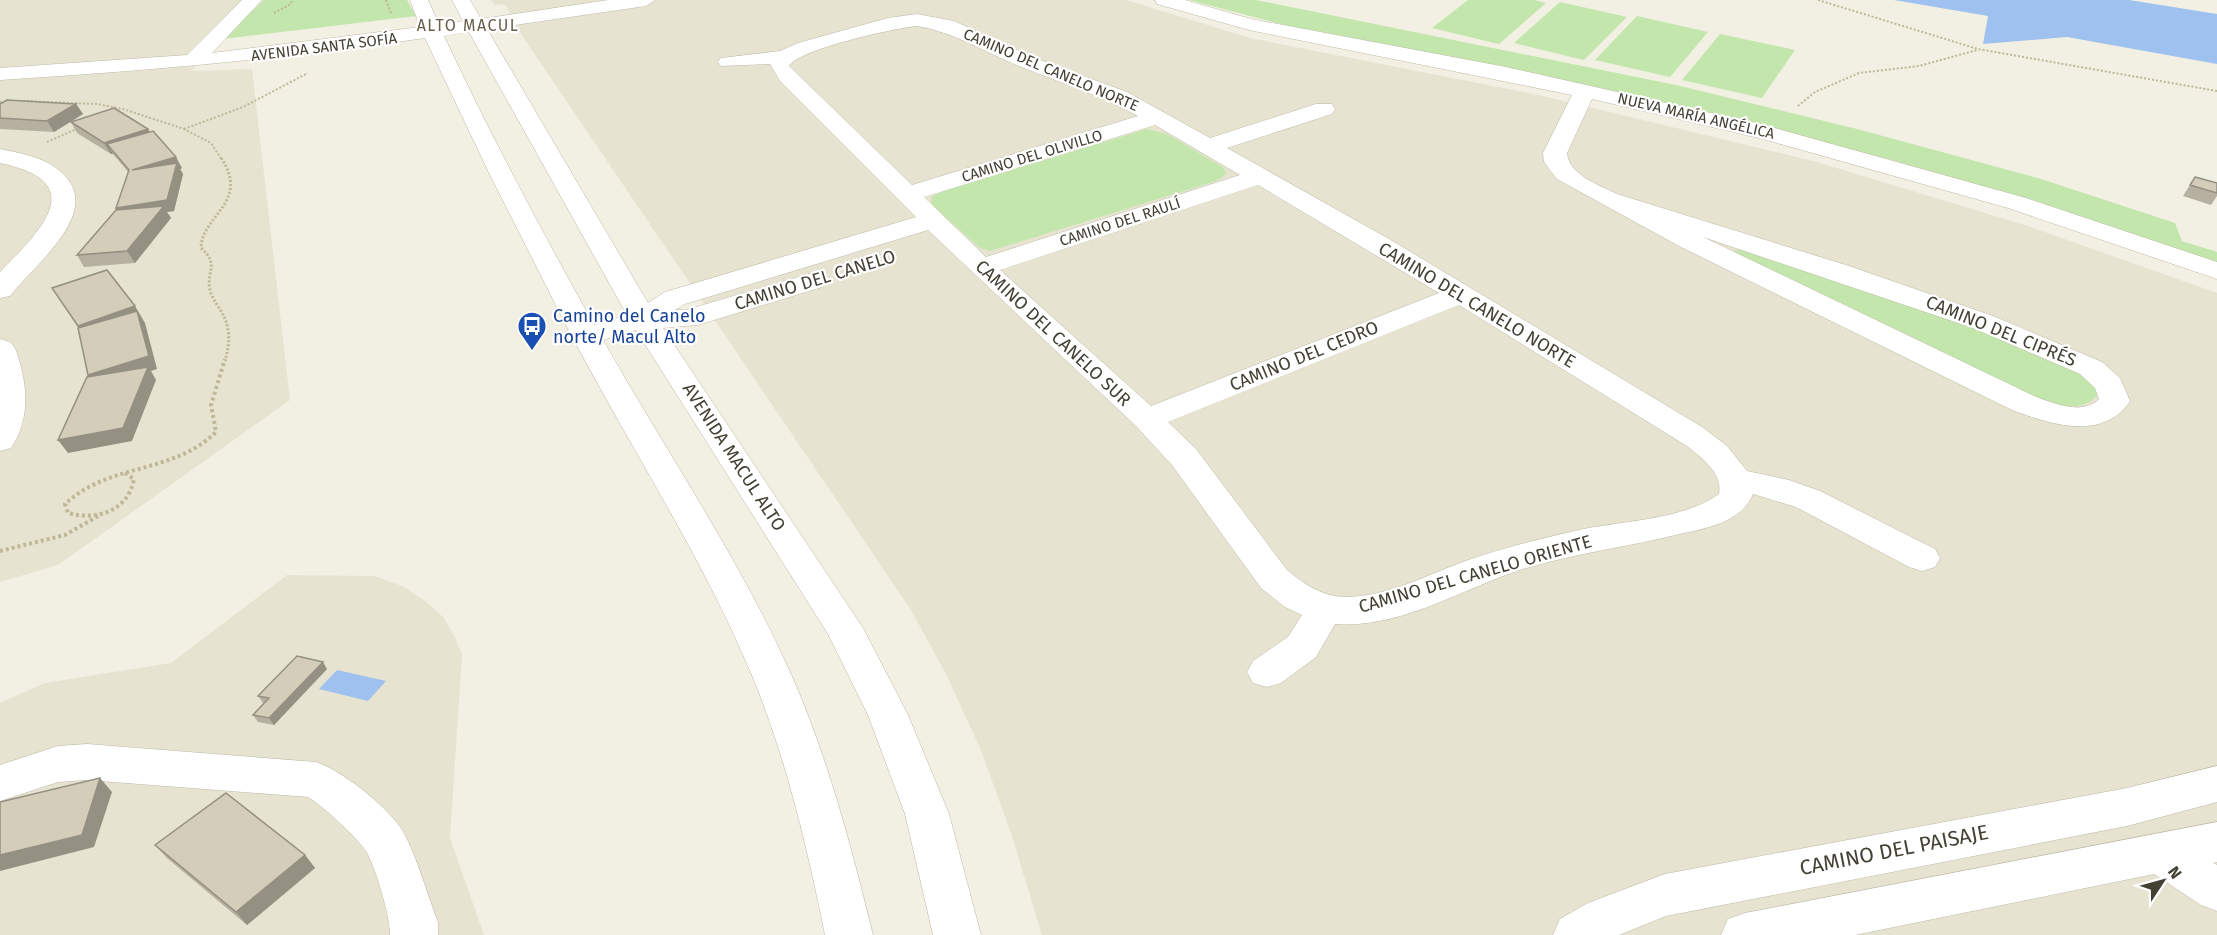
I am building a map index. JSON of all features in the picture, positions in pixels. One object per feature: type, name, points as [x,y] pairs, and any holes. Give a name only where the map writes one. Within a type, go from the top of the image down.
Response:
[{"type":"street","points":[[198,55],[253,0]]},
{"type":"street","points":[[418,0],[522,217],[584,337],[755,639],[783,704],[809,778],[833,862],[849,935]]},
{"type":"street","name":"AVENIDA SANTA SOFÍA","points":[[0,64],[334,46],[430,29],[469,15],[599,0]]},
{"type":"street","name":"AVENIDA SANTA SOFÍA","points":[[469,15],[646,0]]},
{"type":"street","name":"NUEVA MARÍA ANGÉLICA","points":[[1164,0],[1278,31],[1586,90],[1764,132],[1927,176],[2089,226],[2217,271]]},
{"type":"street","name":"CAMINO DEL CANELO NORTE","points":[[784,57],[805,47],[904,12],[947,25],[1025,61],[1119,97],[1461,294],[1707,445],[1728,467],[1734,479]]},
{"type":"street","name":"AVENIDA MACUL ALTO","points":[[469,15],[643,319],[816,584],[861,660],[888,715],[927,814],[957,935]]},
{"type":"street","name":"AVENIDA SANTA SOFÍA","points":[[0,74],[430,29]]},
{"type":"street","points":[[728,62],[784,57]]},
{"type":"street","name":"CAMINO DEL CANELO SUR","points":[[784,57],[779,66],[787,77],[981,267],[1147,419],[1184,458],[1274,579],[1288,592],[1326,608]]},
{"type":"street","name":"CAMINO DEL CIPRÉS","points":[[1586,90],[1561,136],[1555,157],[1564,174],[1608,200],[2023,403],[2060,414],[2091,416],[2110,409],[2115,401],[2109,385],[2091,368],[1983,322],[1839,272],[1608,200]]},
{"type":"street","points":[[1206,147],[1324,109]]},
{"type":"street","name":"CAMINO DEL OLIVILLO","points":[[906,195],[1157,117]]},
{"type":"street","points":[[0,290],[53,229],[64,204],[64,193],[52,175],[27,162],[5,157]]},
{"type":"street","name":"CAMINO DEL RAULÍ","points":[[981,267],[1258,177]]},
{"type":"street","name":"CAMINO DEL CANELO","points":[[584,337],[643,319],[688,319],[942,229]]},
{"type":"street","name":"CAMINO DEL CEDRO","points":[[1147,419],[1461,294]]},
{"type":"street","points":[[0,348],[12,386],[12,401],[0,441]]},
{"type":"street","points":[[1734,479],[1789,491],[1922,558]]},
{"type":"street","name":"CAMINO DEL CANELO ORIENTE","points":[[1326,608],[1362,610],[1384,605],[1518,558],[1711,513],[1733,501],[1736,493],[1734,479]]},
{"type":"street","points":[[1267,672],[1302,647],[1326,608]]},
{"type":"street","points":[[0,783],[58,764],[87,762],[316,780],[334,791],[384,840],[414,922],[414,935]]},
{"type":"street","name":"CAMINO DEL PAISAJE","points":[[1577,935],[1605,918],[1665,895],[2127,807],[2217,784]]},
{"type":"street","points":[[1745,935],[2162,855],[2217,842]]},
{"type":"street","points":[[2162,855],[2217,890]]},
{"type":"path","points":[[1818,0],[1978,50],[2217,91]]},
{"type":"path","points":[[184,129],[243,107],[299,78],[312,70],[334,46]]},
{"type":"path","points":[[1798,106],[1815,92],[1859,73],[1919,66],[1978,50]]},
{"type":"path","points":[[0,102],[97,104],[123,109],[184,129],[211,143],[230,171],[227,204],[201,239],[201,248],[210,256],[213,265],[207,281],[209,291],[229,330],[229,349],[210,406],[216,432],[207,444],[191,453],[90,484],[72,495],[65,504],[68,513],[81,518],[99,515]]},
{"type":"path","points":[[113,113],[123,109]]},
{"type":"path","points":[[5,157],[82,127]]},
{"type":"path","points":[[0,551],[65,535],[116,507],[130,496],[134,479],[125,473]]},
{"type":"shaded area","points":[[0,0],[264,0],[191,71],[252,69],[290,400],[58,565],[0,582]]},
{"type":"shaded area","points":[[491,0],[1126,0],[1250,38],[1539,95],[1817,162],[2028,226],[2217,293],[2217,935],[1042,935],[1011,833],[980,748],[946,674],[911,610],[517,28],[506,6],[495,5]]},
{"type":"shaded area","points":[[287,575],[375,576],[402,586],[424,600],[443,617],[454,635],[462,655],[450,838],[484,935],[0,935],[0,703],[45,683],[171,663]]},
{"type":"green space","points":[[264,0],[407,0],[416,16],[223,39]]},
{"type":"green space","points":[[1189,0],[1256,0],[1676,85],[1857,129],[2041,179],[2175,223],[2182,241],[2217,252],[2217,266],[2071,213],[1885,158],[1593,87],[1284,25]]},
{"type":"green space","points":[[1468,0],[1534,0],[1546,3],[1499,44],[1432,28]]},
{"type":"green space","points":[[1560,2],[1627,17],[1584,60],[1514,43]]},
{"type":"green space","points":[[1637,16],[1708,32],[1670,77],[1595,60]]},
{"type":"green space","points":[[1720,34],[1795,50],[1762,98],[1682,80]]},
{"type":"green space","points":[[1147,129],[1167,134],[1224,168],[1226,174],[1216,181],[990,251],[980,248],[931,204],[932,197],[943,191]]},
{"type":"green space","points":[[1741,249],[1964,323],[2081,374],[2096,388],[2097,395],[2086,404],[2078,406],[2055,405],[2041,401],[1730,252]]},
{"type":"water","points":[[1894,0],[2129,0],[2217,14],[2217,64],[2067,37],[1983,44],[1988,16]]},
{"type":"water","points":[[337,670],[386,681],[368,701],[319,689]]},
{"type":"building","points":[[7,100],[76,104],[47,121],[0,118],[0,104]]},
{"type":"building","points":[[114,108],[148,129],[104,143],[71,122]]},
{"type":"building","points":[[153,131],[176,157],[132,170],[177,163],[167,200],[116,208],[129,170],[107,144]]},
{"type":"building","points":[[2195,177],[2217,183],[2217,193],[2190,185]]},
{"type":"building","points":[[164,206],[127,251],[77,255],[116,210]]},
{"type":"building","points":[[107,270],[135,306],[78,326],[52,288]]},
{"type":"building","points":[[137,311],[149,356],[88,375],[78,328]]},
{"type":"building","points":[[148,367],[123,428],[58,440],[87,377]]},
{"type":"building","points":[[297,656],[323,662],[269,718],[253,715],[269,698],[258,696]]},
{"type":"building","points":[[100,778],[82,835],[0,855],[0,802]]},
{"type":"building","points":[[226,793],[305,855],[236,912],[155,845]]},
{"type":"place","name":"Camino del Canelo norte/ Macul Alto","points":[[532,352]]},
{"type":"district","name":"ALTO MACUL","points":[[468,25]]}]
